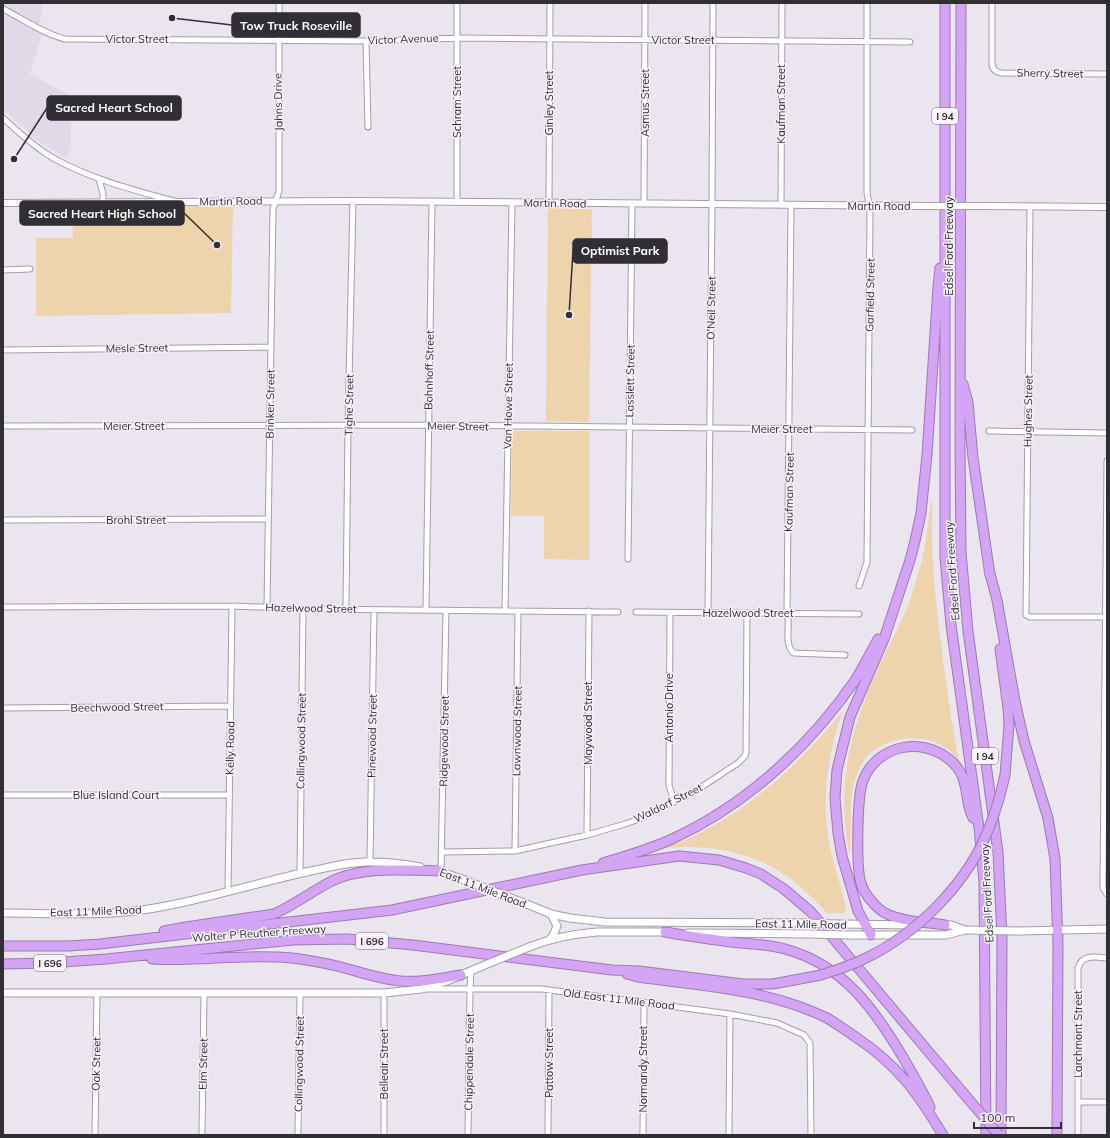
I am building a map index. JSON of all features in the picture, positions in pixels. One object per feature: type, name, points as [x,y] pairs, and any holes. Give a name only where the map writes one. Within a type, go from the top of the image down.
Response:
[{"type":"highway","name":"Edsel Ford Freeway","points":[[945,3],[945,558],[951,626],[979,828],[984,882],[986,1135]]},
{"type":"highway","name":"Edsel Ford Freeway","points":[[961,3],[960,523],[964,593],[998,852],[1002,996],[1000,1135]]},
{"type":"highway","points":[[871,935],[858,911],[842,856],[838,833],[835,798],[837,770],[850,717],[884,639],[899,594],[912,554],[921,513],[927,455],[938,287],[945,229]]},
{"type":"highway","points":[[612,970],[638,971],[743,984],[772,984],[821,975],[864,960],[911,929],[942,900],[966,870],[984,840],[990,827],[1005,775],[1008,743],[1008,708],[973,458],[968,402],[960,378]]},
{"type":"highway","points":[[989,570],[997,600],[1015,701],[1024,741],[1048,818],[1056,871],[1058,944],[1056,1135]]},
{"type":"highway","points":[[582,870],[664,842],[695,827],[739,799],[782,765],[831,712],[856,678],[879,638],[899,594]]},
{"type":"highway","points":[[945,925],[900,919],[885,913],[874,904],[864,890],[859,875],[858,851],[859,807],[862,782],[872,764],[891,751],[908,746],[917,746],[936,751],[951,760],[964,780],[971,812],[979,828]]},
{"type":"highway","points":[[582,870],[679,856],[689,856],[732,863],[773,881],[811,912],[1000,1135]]},
{"type":"highway","points":[[135,940],[156,933],[186,927],[274,914],[330,882],[346,875],[358,872],[407,870],[441,871]]},
{"type":"highway","name":"Walter P Reuther Freeway","points":[[3,946],[100,944],[392,910],[582,870]]},
{"type":"highway","points":[[665,932],[784,949],[805,956],[828,967],[854,988],[872,1009],[890,1035],[916,1078],[943,1135]]},
{"type":"highway","name":"Walter P Reuther Freeway","points":[[3,964],[71,962],[292,940],[347,939],[407,944],[612,970]]},
{"type":"highway","points":[[3,943],[27,946]]},
{"type":"highway","points":[[131,957],[173,960],[272,957],[292,958],[332,965],[390,980],[401,981],[461,975]]},
{"type":"highway","points":[[612,970],[638,977],[745,992],[796,1005],[827,1018],[866,1044],[900,1074],[925,1106],[943,1135]]},
{"type":"main road","name":"East 11 Mile Road","points":[[3,913],[92,914],[154,908],[183,903],[228,891],[342,865],[370,862],[404,864],[441,871],[551,914],[570,918],[606,922],[951,925],[965,930]]},
{"type":"main road","points":[[549,940],[553,936],[557,926],[551,914]]},
{"type":"main road","name":"East 11 Mile Road","points":[[3,993],[384,993],[422,989],[549,940],[571,935],[597,932],[946,935],[965,930],[1057,931],[1107,929]]},
{"type":"street","name":"Jahns Drive","points":[[276,201],[279,191],[278,3]]},
{"type":"street","name":"Schram Street","points":[[457,3],[457,202]]},
{"type":"street","name":"Ginley Street","points":[[549,202],[550,3]]},
{"type":"street","name":"Asmus Street","points":[[644,204],[645,3]]},
{"type":"street","name":"O'Neil Street","points":[[708,613],[713,3]]},
{"type":"street","name":"Kaufman Street","points":[[781,205],[782,3]]},
{"type":"street","name":"Garfield Street","points":[[859,586],[867,562],[870,206],[867,192],[867,3]]},
{"type":"street","name":"Sherry Street","points":[[992,3],[992,63],[994,69],[1001,73],[1107,74]]},
{"type":"street","name":"Victor Street","points":[[3,8],[48,33],[65,39],[278,40]]},
{"type":"street","name":"Victor Street","points":[[457,38],[910,42]]},
{"type":"street","name":"Victor Avenue","points":[[278,40],[366,41],[457,38]]},
{"type":"street","points":[[366,41],[368,126]]},
{"type":"street","points":[[3,118],[36,147],[52,158],[99,179],[180,202]]},
{"type":"street","points":[[99,179],[103,194],[103,202]]},
{"type":"street","name":"Brinker Street","points":[[267,608],[273,209],[276,201]]},
{"type":"street","name":"Martin Road","points":[[3,203],[353,201],[1107,207]]},
{"type":"street","name":"Tighe Street","points":[[346,610],[353,201]]},
{"type":"street","name":"Bohnhoff Street","points":[[426,610],[432,202]]},
{"type":"street","name":"Van Howe Street","points":[[506,611],[512,202]]},
{"type":"street","name":"Lasslett Street","points":[[628,559],[632,204]]},
{"type":"street","name":"Kaufman Street","points":[[791,205],[790,430],[787,614],[789,620],[788,645],[794,653],[845,655]]},
{"type":"street","name":"Hughes Street","points":[[1030,207],[1026,615],[1030,617],[1106,617]]},
{"type":"street","points":[[3,270],[30,269]]},
{"type":"street","name":"Mesle Street","points":[[3,350],[271,347]]},
{"type":"street","name":"Meier Street","points":[[3,426],[428,425],[790,430],[912,430]]},
{"type":"street","points":[[989,431],[1107,432]]},
{"type":"street","points":[[1107,462],[1103,880],[1104,892],[1107,894]]},
{"type":"street","name":"Brohl Street","points":[[3,520],[268,519]]},
{"type":"street","name":"Hazelwood Street","points":[[3,607],[232,606],[346,610],[618,612]]},
{"type":"street","name":"Kelly Road","points":[[228,891],[232,606]]},
{"type":"street","name":"Collingwood Street","points":[[300,874],[303,609]]},
{"type":"street","name":"Pinewood Street","points":[[370,862],[374,610]]},
{"type":"street","name":"Ridgewood Street","points":[[441,871],[446,610]]},
{"type":"street","name":"Lawnwood Street","points":[[515,851],[518,611]]},
{"type":"street","name":"Maywood Street","points":[[587,836],[589,611]]},
{"type":"street","name":"Hazelwood Street","points":[[636,612],[860,614]]},
{"type":"street","name":"Antonio Drive","points":[[670,612],[669,784],[674,802]]},
{"type":"street","name":"Waldorf Street","points":[[442,852],[515,851],[587,836],[631,822],[674,802],[718,777],[741,760],[746,752],[747,613]]},
{"type":"street","name":"Beechwood Street","points":[[3,708],[230,706]]},
{"type":"street","name":"Blue Island Court","points":[[3,795],[229,795]]},
{"type":"street","name":"Larchmont Street","points":[[1078,1135],[1078,968],[1081,961],[1084,959],[1090,957],[1107,958]]},
{"type":"street","name":"Chippendale Street","points":[[468,1135],[470,990],[472,970]]},
{"type":"street","name":"Old East 11 Mile Road","points":[[422,989],[549,990],[730,1014],[777,1023],[800,1032],[809,1040],[811,1049],[811,1135]]},
{"type":"street","name":"Pattow Street","points":[[548,1135],[549,990]]},
{"type":"street","name":"Oak Street","points":[[95,1135],[97,993]]},
{"type":"street","name":"Elm Street","points":[[202,1135],[204,993]]},
{"type":"street","name":"Collingwood Street","points":[[298,1135],[300,993]]},
{"type":"street","name":"Belleair Street","points":[[384,993],[384,1135]]},
{"type":"street","name":"Normandy Street","points":[[643,1135],[644,1003]]},
{"type":"street","points":[[729,1135],[730,1014]]},
{"type":"street","points":[[1078,1102],[1107,1102]]},
{"type":"shaded area","points":[[3,3],[43,3],[38,28],[43,31],[30,74],[71,96],[71,143],[67,159],[38,141],[3,110]]},
{"type":"shaded area","points":[[72,206],[233,206],[231,313],[36,316],[36,238],[73,238]]},
{"type":"shaded area","points":[[548,208],[592,209],[589,422],[546,421]]},
{"type":"shaded area","points":[[512,431],[589,431],[589,560],[544,559],[544,516],[511,516]]},
{"type":"shaded area","points":[[932,496],[932,550],[934,582],[951,717],[959,761],[946,748],[936,743],[915,738],[893,741],[882,745],[873,751],[861,765],[853,787],[851,802],[850,857],[844,806],[845,782],[853,736],[860,713],[879,666],[911,597],[923,556]]},
{"type":"shaded area","points":[[843,711],[832,746],[829,764],[826,819],[828,838],[845,902],[846,909],[844,913],[827,913],[793,881],[778,870],[758,860],[732,852],[706,848],[665,848],[692,837],[741,809],[785,773],[825,732]]},
{"type":"place","name":"Tow Truck Roseville","points":[[172,18]]},
{"type":"place","name":"Sacred Heart School","points":[[14,159]]},
{"type":"place","name":"Sacred Heart High School","points":[[217,245]]},
{"type":"place","name":"Optimist Park","points":[[569,315]]}]
